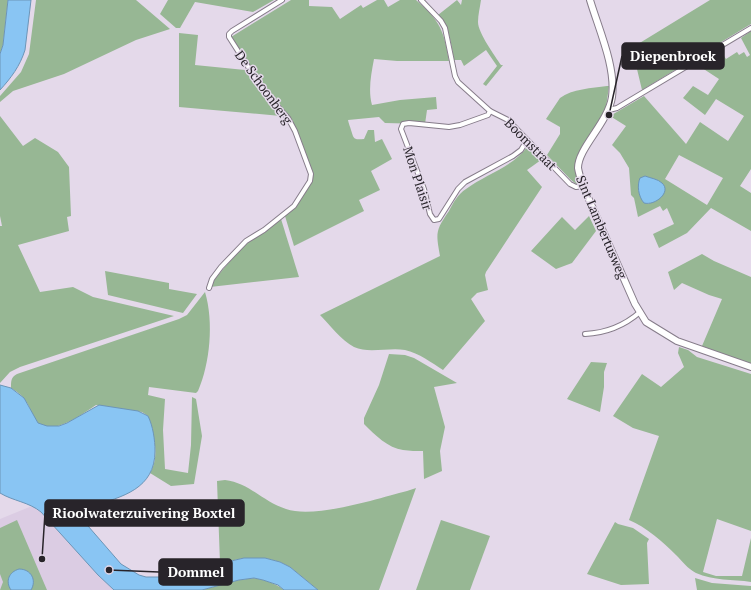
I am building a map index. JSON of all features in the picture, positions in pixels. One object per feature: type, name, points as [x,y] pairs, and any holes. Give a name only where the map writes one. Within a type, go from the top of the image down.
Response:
[{"type":"street","name":"De Schoonberg","points":[[209,288],[212,279],[221,267],[246,241],[264,230],[294,206],[310,180],[311,174],[295,131],[288,118],[263,90],[229,37],[229,34],[232,31],[282,0]]},
{"type":"street","name":"Boomstraat","points":[[421,0],[441,21],[445,28],[455,76],[458,82],[490,111],[508,120],[570,184],[576,187],[583,186]]},
{"type":"street","name":"Sint Lambertusweg","points":[[590,0],[612,75],[612,97],[609,110],[581,156],[578,169],[583,186],[640,312],[646,322],[677,340],[751,367]]},
{"type":"street","points":[[609,110],[617,108],[751,28]]},
{"type":"street","name":"Mon Plaisir","points":[[490,111],[488,114],[474,120],[449,127],[409,123],[403,124],[401,129],[424,188],[430,214],[434,220],[439,219],[458,189],[466,182],[513,156],[521,150],[527,140]]},
{"type":"street","points":[[585,334],[600,333],[615,328],[640,312]]},
{"type":"shaded area","points":[[32,506],[41,512],[98,575],[114,590],[0,590],[0,519]]},
{"type":"green space","points":[[0,0],[8,0],[3,45],[0,54]]},
{"type":"green space","points":[[36,0],[136,0],[170,29],[136,40],[64,74],[13,91],[0,102],[0,96],[21,72],[29,54]]},
{"type":"green space","points":[[168,0],[274,0],[253,12],[195,2],[180,28],[176,28],[160,14]]},
{"type":"green space","points":[[291,0],[309,0],[309,6],[332,7],[340,19],[361,5],[363,8],[377,0],[384,0],[388,7],[400,0],[416,0],[431,14],[440,27],[449,61],[397,61],[374,59],[370,88],[372,105],[400,100],[436,97],[437,109],[427,110],[425,124],[385,123],[379,117],[348,120],[354,138],[356,139],[364,139],[368,130],[374,130],[375,142],[382,139],[392,159],[371,171],[380,190],[359,200],[364,211],[294,246],[285,216],[303,196],[309,184],[311,175],[294,126],[265,91],[231,37]]},
{"type":"green space","points":[[457,0],[461,5],[462,0],[481,0],[478,19],[479,27],[491,50],[501,65],[503,65],[486,86],[483,84],[497,66],[486,50],[464,66],[461,60],[454,60],[448,31],[438,15]]},
{"type":"green space","points":[[710,0],[751,0],[751,24],[642,90],[636,65],[642,62],[640,58],[644,55],[638,44]]},
{"type":"green space","points":[[751,31],[751,169],[740,186],[751,193],[751,231],[711,208],[687,233],[659,248],[653,234],[674,224],[667,208],[663,211],[660,206],[638,217],[634,198],[631,195],[629,168],[620,153],[612,145],[626,126],[610,116],[644,96],[686,144],[700,122],[728,141],[744,116],[716,99],[705,115],[683,98],[693,86],[708,95],[719,79],[696,64],[720,50],[726,59],[737,52],[739,55],[744,52],[747,57],[750,55],[741,38]],"holes":[[[679,155],[723,178],[707,205],[665,179]],[[645,176],[661,183],[656,201],[647,204]]]},
{"type":"green space","points":[[179,33],[198,35],[195,65],[245,70],[262,95],[281,116],[179,107]]},
{"type":"green space","points":[[609,86],[606,108],[576,170],[580,187],[571,180],[547,155],[560,134],[560,127],[546,119],[560,98],[565,95],[582,89]]},
{"type":"green space","points":[[0,116],[23,146],[35,138],[58,152],[69,167],[71,216],[67,217],[69,231],[18,245],[40,292],[73,287],[93,297],[174,316],[20,367],[10,372],[0,383],[0,226],[2,226],[0,216]]},
{"type":"green space","points":[[528,146],[541,160],[527,170],[542,187],[486,272],[485,275],[488,290],[477,293],[471,299],[485,321],[443,370],[430,361],[410,351],[399,349],[366,350],[354,347],[340,336],[320,315],[440,256],[437,237],[439,228],[458,196],[474,184],[507,165]]},
{"type":"green space","points":[[589,216],[596,231],[572,263],[556,269],[531,251],[562,217],[575,230]]},
{"type":"green space","points":[[281,219],[299,277],[210,287],[214,280],[242,247]]},
{"type":"green space","points":[[702,254],[714,261],[751,277],[751,364],[702,346],[722,299],[682,283],[674,290],[668,272]]},
{"type":"green space","points":[[105,271],[169,283],[169,289],[197,294],[183,313],[108,295]]},
{"type":"green space","points":[[205,292],[208,304],[210,329],[208,356],[198,391],[196,393],[149,387],[148,395],[165,399],[163,430],[165,469],[188,473],[191,445],[192,397],[196,399],[202,436],[194,484],[171,486],[150,473],[155,460],[155,446],[153,432],[148,416],[142,412],[96,405],[76,418],[59,426],[43,426],[37,422],[24,398],[11,388],[12,380],[17,374],[179,319],[187,315]]},
{"type":"green space","points":[[679,347],[688,350],[697,357],[751,374],[751,531],[717,519],[703,572],[716,576],[742,576],[751,538],[751,582],[716,579],[696,573],[654,535],[629,520],[659,436],[633,428],[613,416],[642,374],[661,387],[684,367],[678,353]]},
{"type":"green space","points":[[389,354],[405,355],[414,358],[457,383],[434,387],[445,427],[440,451],[442,471],[424,479],[423,451],[403,450],[392,447],[377,437],[364,424],[364,418],[379,385]]},
{"type":"green space","points":[[591,362],[607,363],[604,372],[604,387],[600,412],[567,399]]},
{"type":"green space","points":[[225,480],[242,485],[270,502],[286,509],[312,512],[345,507],[416,488],[379,590],[318,590],[290,567],[280,562],[265,558],[244,558],[220,563],[217,481]]},
{"type":"green space","points":[[17,520],[47,590],[0,590],[3,582],[0,574],[0,528]]},
{"type":"green space","points":[[441,520],[490,536],[470,590],[416,590]]},
{"type":"green space","points":[[615,522],[633,528],[649,539],[647,543],[649,584],[621,585],[587,574]]},
{"type":"green space","points":[[254,578],[270,582],[284,590],[202,590],[239,580]]},
{"type":"green space","points":[[695,578],[712,583],[751,586],[751,590],[697,590]]},
{"type":"water","points":[[8,0],[31,0],[25,50],[15,72],[0,90],[0,54],[3,45]]},
{"type":"water","points":[[645,176],[658,180],[665,187],[664,194],[661,198],[653,202],[644,203],[640,197],[640,178]]},
{"type":"water","points":[[0,385],[11,388],[24,398],[38,423],[47,426],[59,426],[67,423],[99,405],[138,411],[148,416],[155,442],[155,451],[154,464],[143,483],[125,495],[75,511],[121,564],[139,575],[146,577],[162,577],[244,558],[265,558],[280,562],[290,567],[318,590],[284,590],[278,585],[254,578],[239,580],[202,590],[114,590],[98,575],[41,512],[31,506],[0,493]]},
{"type":"water","points":[[19,569],[27,571],[32,576],[33,586],[31,590],[11,590],[9,587],[8,580],[10,575]]},
{"type":"place","name":"Diepenbroek","points":[[609,115]]},
{"type":"place","name":"Rioolwaterzuivering Boxtel","points":[[42,559]]},
{"type":"place","name":"Dommel","points":[[109,570]]}]
